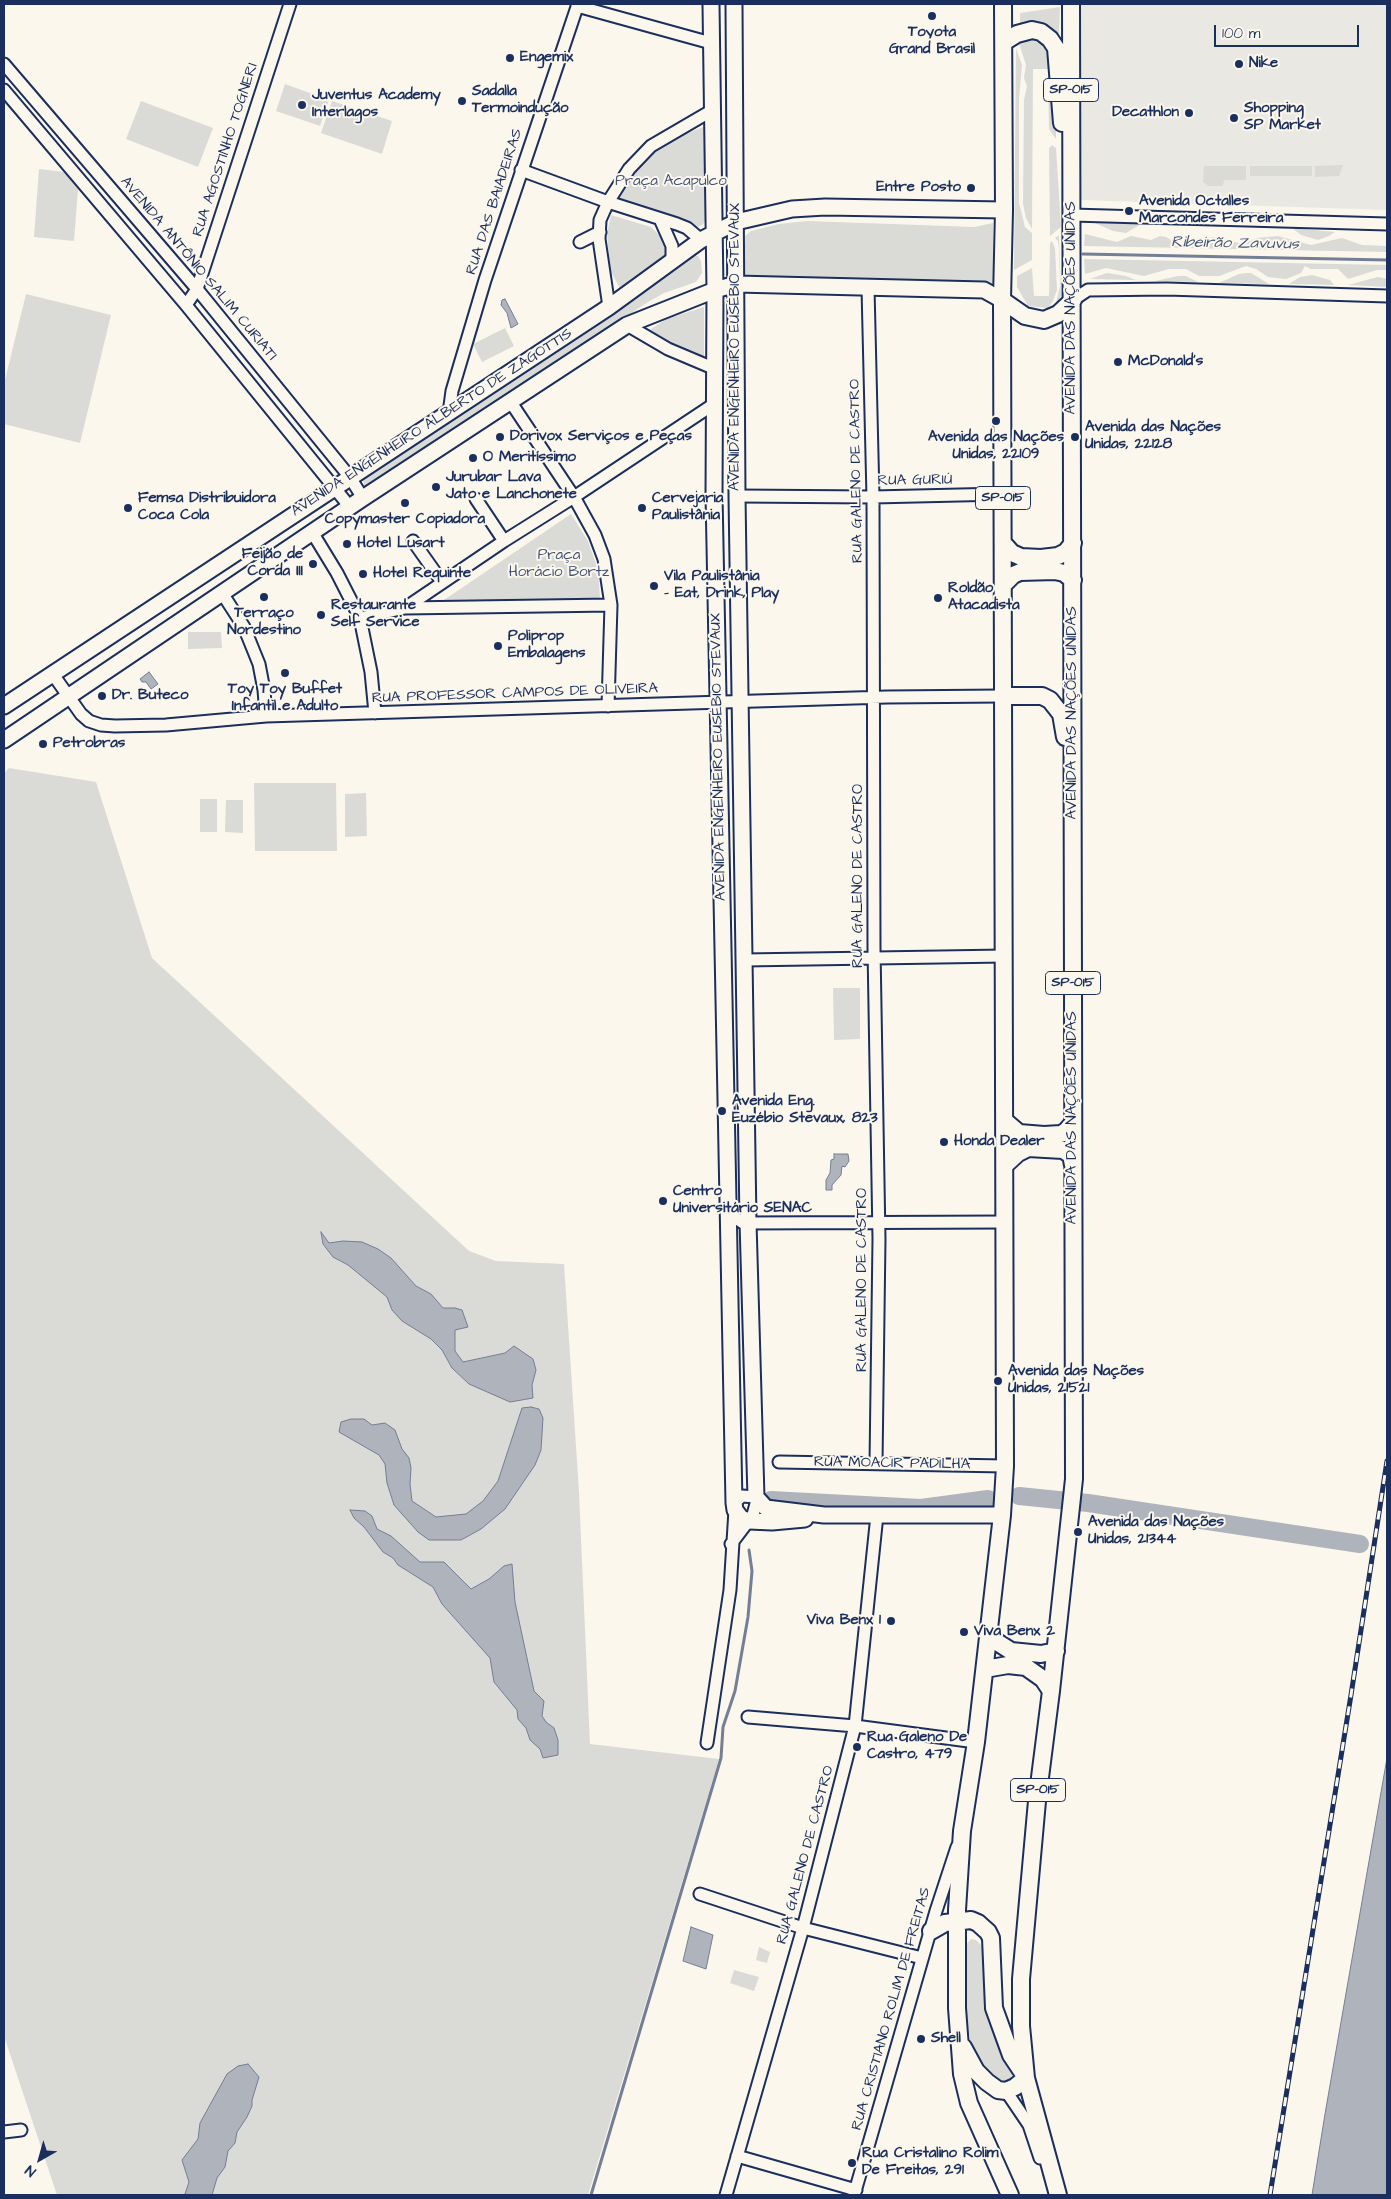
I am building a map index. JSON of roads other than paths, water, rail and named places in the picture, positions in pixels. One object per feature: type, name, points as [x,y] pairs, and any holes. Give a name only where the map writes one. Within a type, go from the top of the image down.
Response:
[{"type":"highway","name":"SP-015","points":[[1003,4],[1002,696],[1005,956],[1005,1472],[989,1637],[976,1742],[962,1831],[957,1921],[958,2036],[962,2074],[969,2103],[1010,2195]]},
{"type":"highway","name":"AVENIDA DAS NAÇÕES UNIDAS","points":[[1058,2195],[1026,2078],[1021,2026],[1021,1979],[1037,1802],[1052,1691],[1074,1479],[1071,4]]},
{"type":"highway","points":[[1004,42],[1018,34],[1032,30],[1041,32],[1050,39],[1056,48],[1064,162],[1072,177]]},
{"type":"highway","points":[[1002,300],[1025,316],[1044,320],[1058,314],[1073,300]]},
{"type":"highway","points":[[1003,543],[1012,553],[1022,558],[1058,556],[1066,552],[1073,543]]},
{"type":"highway","points":[[1003,585],[1013,575],[1020,572],[1064,573],[1073,580]]},
{"type":"highway","points":[[1002,696],[1042,696],[1059,709],[1064,725],[1068,790],[1073,800]]},
{"type":"highway","points":[[1005,1121],[1019,1133],[1044,1135],[1061,1134],[1073,1122]]},
{"type":"highway","points":[[1005,1166],[1018,1153],[1028,1148],[1063,1150],[1071,1155],[1074,1165]]},
{"type":"highway","points":[[989,1637],[1011,1651],[1041,1654],[1056,1651]]},
{"type":"highway","points":[[985,1669],[1008,1665],[1026,1667],[1043,1680],[1052,1691]]},
{"type":"highway","points":[[931,1931],[939,1926],[957,1921],[972,1920],[978,1923],[991,1938],[994,2008],[1011,2055],[1026,2078],[1015,2087],[1006,2091],[998,2090],[976,2071],[958,2036]]},
{"type":"main road","name":"AVENIDA ENGENHEIRO EUSÉBIO STEVAUX","points":[[711,4],[712,160],[707,237],[714,290],[714,479],[726,1203],[734,1507]]},
{"type":"main road","name":"AVENIDA ENGENHEIRO EUSÉBIO STEVAUX","points":[[734,4],[737,496],[748,1222],[757,1498]]},
{"type":"main road","points":[[712,160],[721,169],[734,170]]},
{"type":"main road","points":[[736,222],[792,209],[824,207],[1004,210]]},
{"type":"main road","name":"AVENIDA ENGENHEIRO ALBERTO DE ZAGOTTIS","points":[[4,706],[190,584],[349,476],[449,413],[609,307],[672,260],[707,237],[736,222]]},
{"type":"main road","points":[[736,284],[984,290],[1002,300]]},
{"type":"main road","name":"AVENIDA ENGENHEIRO ALBERTO DE ZAGOTTIS","points":[[4,740],[312,532],[626,325],[714,290],[736,284]]},
{"type":"main road","points":[[714,479],[726,493],[737,496]]},
{"type":"main road","points":[[719,773],[738,785],[742,800]]},
{"type":"main road","points":[[757,1498],[766,1508],[824,1515],[1002,1510]]},
{"type":"main road","points":[[734,1507],[741,1518],[749,1521],[794,1521],[824,1515]]},
{"type":"street","name":"RUA AGOSTINHO TOGNERI","points":[[186,305],[196,289],[290,4]]},
{"type":"street","points":[[577,5],[711,43]]},
{"type":"street","name":"RUA DAS BAIADEIRAS","points":[[449,413],[452,391],[521,170],[577,5]]},
{"type":"street","name":"AVENIDA ANTÔNIO SALIM CURIATI","points":[[4,64],[230,330],[349,476],[363,498]]},
{"type":"street","points":[[4,90],[186,305],[350,507]]},
{"type":"street","points":[[609,307],[602,266],[600,232],[600,220],[608,202],[629,170],[651,146],[712,111]]},
{"type":"street","points":[[521,170],[608,202],[687,228],[707,237]]},
{"type":"street","points":[[1072,215],[1387,224]]},
{"type":"street","points":[[660,219],[672,246],[672,260]]},
{"type":"street","points":[[580,242],[600,232]]},
{"type":"street","points":[[137,247],[151,235]]},
{"type":"street","name":"RUA GALENO DE CASTRO","points":[[868,288],[873,497],[874,958],[879,1221],[876,1464]]},
{"type":"street","points":[[1073,300],[1088,290],[1167,289],[1387,296]]},
{"type":"street","points":[[626,325],[668,349],[713,368]]},
{"type":"street","points":[[217,343],[230,330]]},
{"type":"street","points":[[510,401],[574,497],[595,535],[604,559],[611,604],[608,706]]},
{"type":"street","points":[[404,608],[714,404]]},
{"type":"street","points":[[307,453],[316,455],[323,449],[323,444]]},
{"type":"street","name":"RUA GURIÚ","points":[[737,496],[873,497],[1003,494]]},
{"type":"street","points":[[476,499],[504,541]]},
{"type":"street","points":[[312,532],[337,573],[360,618],[371,672],[375,713]]},
{"type":"street","points":[[413,541],[442,582]]},
{"type":"street","points":[[222,593],[244,628],[259,664],[266,716]]},
{"type":"street","points":[[360,618],[404,608],[611,604]]},
{"type":"street","name":"RUA PROFESSOR CAMPOS DE OLIVEIRA","points":[[52,673],[80,714],[89,721],[101,725],[166,725],[266,716],[718,702],[1002,696]]},
{"type":"street","points":[[744,960],[1005,956]]},
{"type":"street","points":[[726,1203],[734,1217],[743,1223],[1006,1222]]},
{"type":"street","name":"RUA MOACIR PADILHA","points":[[779,1462],[876,1464],[1005,1472]]},
{"type":"street","points":[[734,1507],[742,1496],[757,1498]]},
{"type":"street","name":"AVENIDA ENGENHEIRO EUSÉBIO STEVAUX","points":[[732,1544],[755,1511],[757,1498]]},
{"type":"street","name":"AVENIDA ENGENHEIRO EUSÉBIO STEVAUX","points":[[706,1743],[730,1590],[734,1507]]},
{"type":"street","name":"RUA GALENO DE CASTRO","points":[[726,2195],[804,1928],[854,1726],[877,1515]]},
{"type":"street","points":[[748,1717],[854,1726],[976,1742]]},
{"type":"street","name":"RUA CRISTIANO ROLIM DE FREITAS","points":[[857,2194],[922,1958],[962,1831]]},
{"type":"street","points":[[700,1894],[804,1928],[922,1958]]},
{"type":"street","points":[[1006,2091],[1029,2125],[1050,2195]]},
{"type":"street","points":[[4,2132],[21,2130]]},
{"type":"street","points":[[737,2156],[857,2194]]},
{"type":"waterway","name":"Ribeirão Zavuvus","points":[[1083,254],[1387,260]]},
{"type":"waterway","points":[[1019,1496],[1088,1503],[1360,1544]]},
{"type":"waterway","points":[[771,1500],[921,1508],[988,1499]]},
{"type":"waterway","points":[[591,2195],[721,1758],[723,1727],[735,1691],[748,1617],[752,1571],[749,1550]]},
{"type":"railway","points":[[1270,2195],[1387,1461]]},
{"type":"place","name":"Toyota Grand Brasil","points":[[932,16]]},
{"type":"place","name":"Engemix","points":[[510,58]]},
{"type":"place","name":"Nike","points":[[1239,64]]},
{"type":"place","name":"Sadalla Termoindução","points":[[462,101]]},
{"type":"place","name":"Juventus Academy Interlagos","points":[[302,105]]},
{"type":"place","name":"Decathlon","points":[[1189,113]]},
{"type":"place","name":"Shopping SP Market","points":[[1234,118]]},
{"type":"place","name":"Entre Posto","points":[[971,188]]},
{"type":"place","name":"Avenida Octalles Marcondes Ferreira","points":[[1129,211]]},
{"type":"place","name":"McDonald's","points":[[1118,362]]},
{"type":"place","name":"Avenida das Nações Unidas, 22109","points":[[996,421]]},
{"type":"place","name":"Dorivox Serviços e Peças","points":[[500,437]]},
{"type":"place","name":"Avenida das Nações Unidas, 22128","points":[[1075,437]]},
{"type":"place","name":"O Meritíssimo","points":[[473,458]]},
{"type":"place","name":"Jurubar Lava Jato e Lanchonete","points":[[436,487]]},
{"type":"place","name":"Copymaster Copiadora","points":[[405,503]]},
{"type":"place","name":"Femsa Distribuidora Coca Cola","points":[[128,508]]},
{"type":"place","name":"Cervejaria Paulistânia","points":[[642,508]]},
{"type":"place","name":"Hotel Lusart","points":[[347,544]]},
{"type":"place","name":"Feijão de Corda III","points":[[313,564]]},
{"type":"place","name":"Hotel Requinte","points":[[363,574]]},
{"type":"place","name":"Vila Paulistânia - Eat, Drink, Play","points":[[654,586]]},
{"type":"place","name":"Terraço Nordestino","points":[[264,597]]},
{"type":"place","name":"Roldão Atacadista","points":[[938,598]]},
{"type":"place","name":"Restaurante Self Service","points":[[321,615]]},
{"type":"place","name":"Poliprop Embalagens","points":[[498,646]]},
{"type":"place","name":"Toy Toy Buffet Infantil e Adulto","points":[[285,673]]},
{"type":"place","name":"Dr. Buteco","points":[[102,696]]},
{"type":"place","name":"Petrobras","points":[[43,744]]},
{"type":"place","name":"Avenida Eng. Euzébio Stevaux, 823","points":[[722,1111]]},
{"type":"place","name":"Honda Dealer","points":[[944,1142]]},
{"type":"place","name":"Centro Universitário SENAC","points":[[663,1201]]},
{"type":"place","name":"Avenida das Nações Unidas, 21521","points":[[998,1381]]},
{"type":"place","name":"Avenida das Nações Unidas, 21344","points":[[1078,1532]]},
{"type":"place","name":"Viva Benx 1","points":[[891,1621]]},
{"type":"place","name":"Viva Benx 2","points":[[964,1632]]},
{"type":"place","name":"Rua Galeno De Castro, 479","points":[[857,1747]]},
{"type":"place","name":"Shell","points":[[921,2039]]},
{"type":"place","name":"Rua Cristalino Rolim De Freitas, 291","points":[[852,2163]]},
{"type":"park label","name":"Praça Acapulco","points":[[671,182]]},
{"type":"park label","name":"Praça Horácio Bortz","points":[[559,564]]}]
